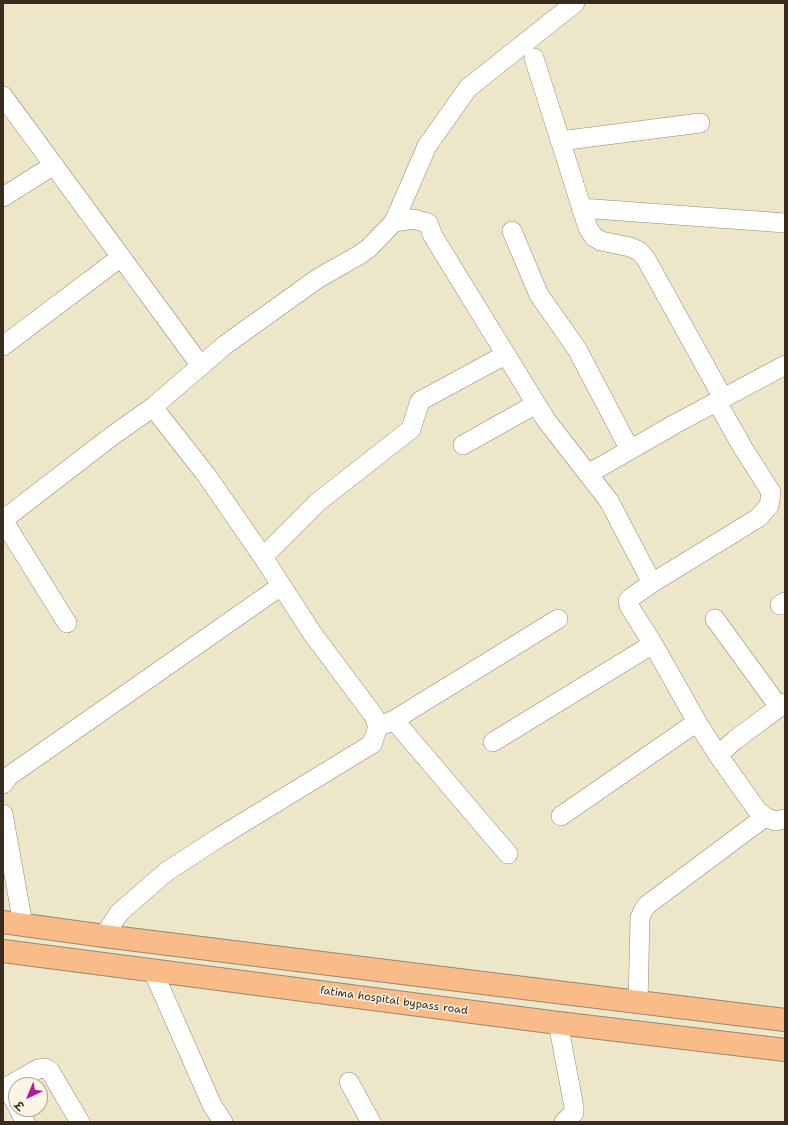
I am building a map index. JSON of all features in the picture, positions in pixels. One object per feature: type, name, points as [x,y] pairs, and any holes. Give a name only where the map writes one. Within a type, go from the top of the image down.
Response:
[{"type":"highway","points":[[13,923],[104,936],[785,1020]]},
{"type":"highway","name":"fatima hospital bypass road","points":[[3,951],[152,969],[558,1023],[785,1050]]},
{"type":"highway","points":[[487,1014],[491,984]]},
{"type":"street","points":[[67,623],[3,520],[112,436],[153,407],[225,345],[317,279],[359,256],[368,248],[394,222],[427,146],[468,88],[575,3]]},
{"type":"street","points":[[534,58],[588,228],[594,237],[630,247],[639,251],[646,259],[720,400],[743,448],[771,492],[769,506],[758,518],[652,583],[628,601],[629,606],[697,722],[718,755],[757,810],[765,817],[775,821],[785,818]]},
{"type":"street","points":[[3,96],[201,366]]},
{"type":"street","points":[[560,141],[700,123]]},
{"type":"street","points":[[3,196],[54,165]]},
{"type":"street","points":[[582,208],[785,223]]},
{"type":"street","points":[[394,222],[412,219],[428,223],[433,236],[546,420],[609,501],[652,583]]},
{"type":"street","points":[[512,231],[539,295],[577,349],[630,450]]},
{"type":"street","points":[[3,346],[121,257]]},
{"type":"street","points":[[263,557],[318,502],[411,429],[420,401],[505,354]]},
{"type":"street","points":[[588,474],[785,365]]},
{"type":"street","points":[[463,445],[536,404]]},
{"type":"street","points":[[153,407],[207,476],[263,557],[312,633],[374,716],[386,724],[508,854]]},
{"type":"street","points":[[3,784],[9,776],[282,586]]},
{"type":"street","points":[[715,619],[782,705],[735,740],[718,755]]},
{"type":"street","points":[[104,936],[118,913],[166,872],[218,838],[372,744],[386,724],[558,620]]},
{"type":"street","points":[[493,742],[652,644]]},
{"type":"street","points":[[561,816],[697,722]]},
{"type":"street","points":[[3,814],[13,923]]},
{"type":"street","points":[[638,1003],[640,918],[642,912],[647,905],[765,817]]},
{"type":"street","points":[[152,969],[212,1105],[223,1122]]},
{"type":"street","points":[[558,1023],[574,1107],[574,1113],[564,1122]]},
{"type":"street","points":[[5,1088],[38,1069],[45,1068],[50,1071],[80,1122]]},
{"type":"street","points":[[349,1082],[371,1122]]}]
